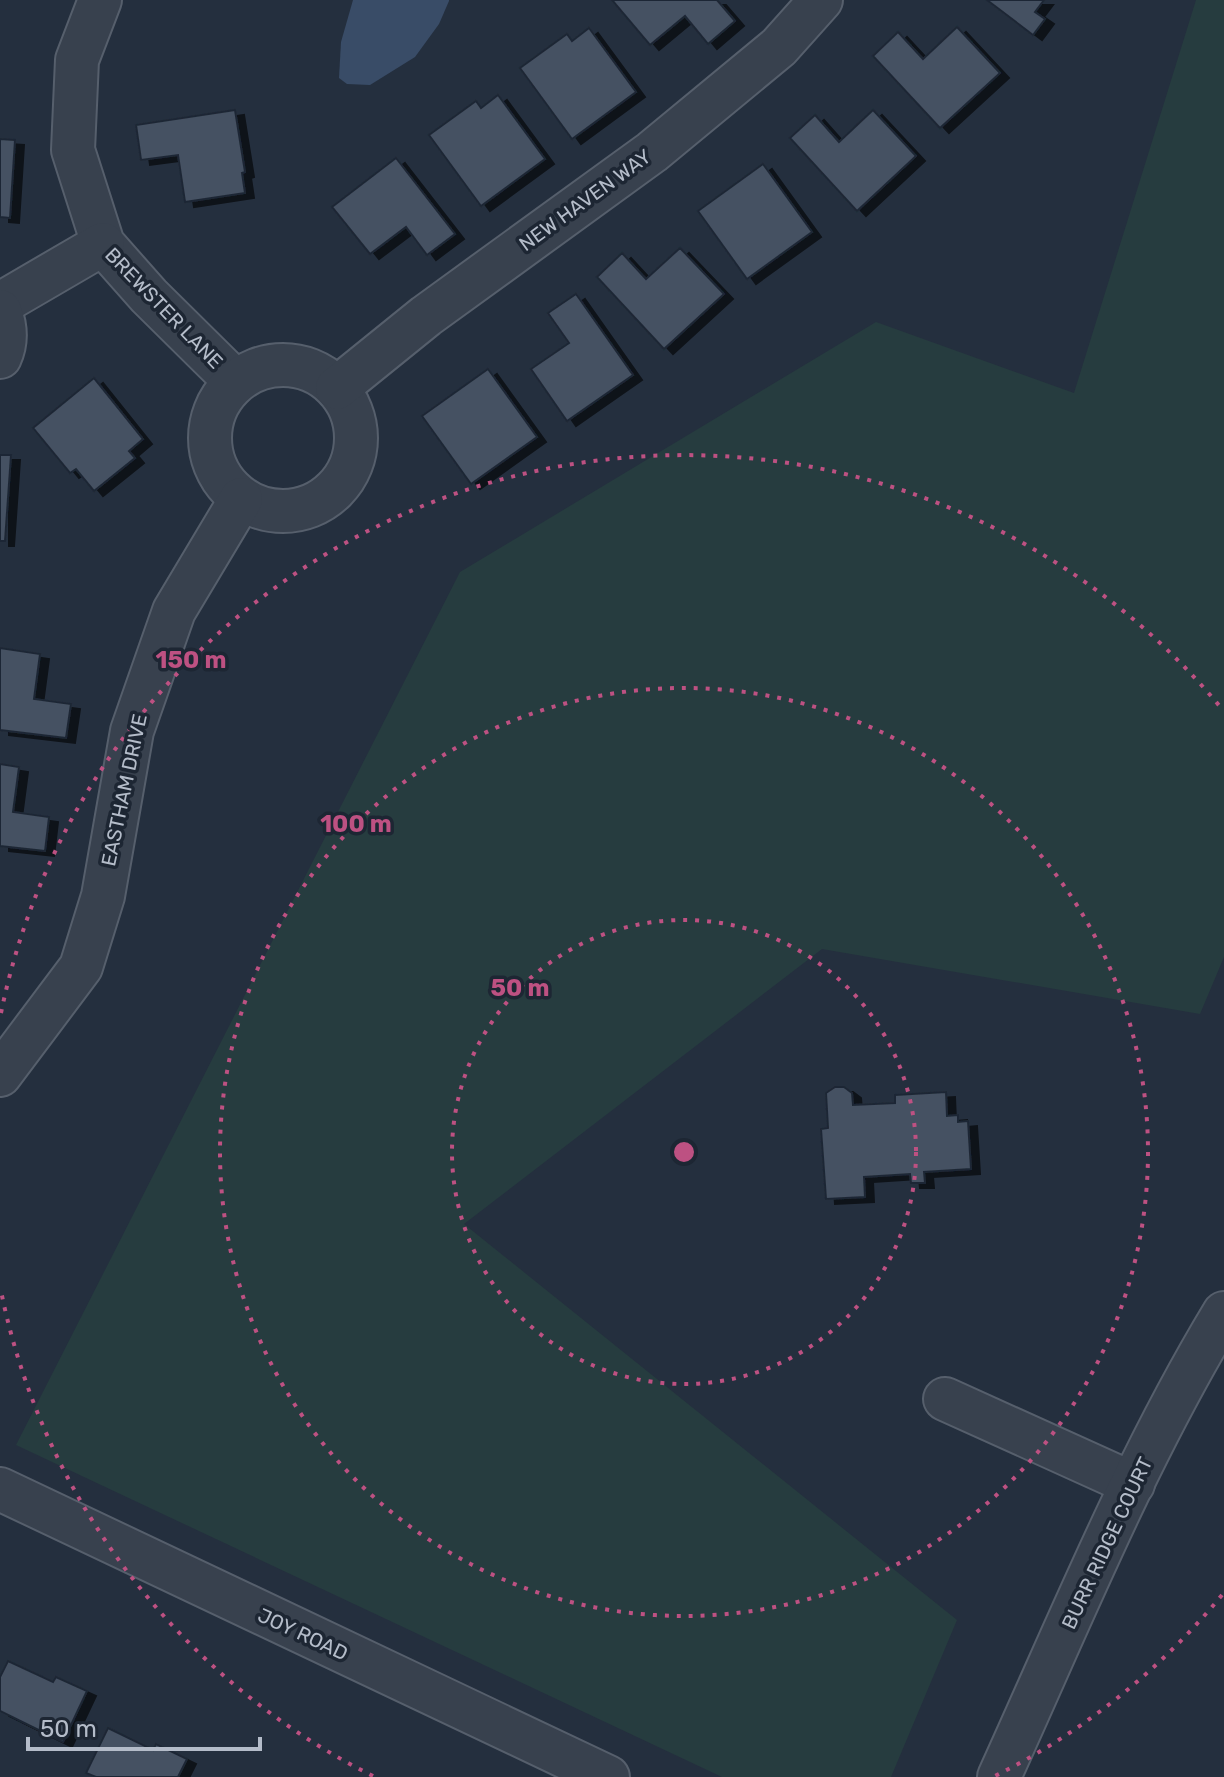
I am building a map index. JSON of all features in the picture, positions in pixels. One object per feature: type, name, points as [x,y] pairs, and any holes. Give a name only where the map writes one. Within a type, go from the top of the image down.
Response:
[{"type":"street","name":"BREWSTER LANE","points":[[100,0],[77,60],[73,150],[103,244],[149,296],[235,381]]},
{"type":"street","name":"NEW HAVEN WAY","points":[[337,388],[426,316],[652,152],[779,47],[821,0]]},
{"type":"street","points":[[0,304],[103,244]]},
{"type":"street","points":[[0,311],[5,326],[4,348],[0,357]]},
{"type":"street","points":[[287,364],[315,371],[337,388],[353,414],[357,444],[348,474],[328,497],[300,509],[270,511],[241,499],[222,479],[211,455],[209,428],[218,402],[235,381],[259,368],[287,364]]},
{"type":"street","name":"EASTHAM DRIVE","points":[[0,1075],[81,967],[103,896],[132,731],[174,611],[241,499]]},
{"type":"street","name":"BURR RIDGE COURT","points":[[999,1777],[1133,1484],[1193,1364],[1224,1313]]},
{"type":"street","points":[[945,1399],[1133,1484]]},
{"type":"street","name":"JOY ROAD","points":[[0,1489],[608,1777]]},
{"type":"green space","points":[[1196,0],[1224,0],[1224,957],[1200,1014],[822,949],[464,1224],[957,1620],[891,1777],[722,1777],[16,1445],[460,572],[876,322],[1074,393]]},
{"type":"water","points":[[353,0],[449,1],[439,24],[415,57],[370,85],[347,84],[339,78],[341,42]]},
{"type":"building","points":[[612,0],[717,0],[735,21],[708,44],[685,16],[650,45]]},
{"type":"building","points":[[987,0],[1044,0],[1035,12],[1045,19],[1033,35]]},
{"type":"building","points":[[957,27],[1000,73],[940,128],[873,56],[898,32],[923,59]]},
{"type":"building","points":[[589,28],[636,92],[572,139],[520,68],[567,34],[572,41]]},
{"type":"building","points":[[498,95],[545,159],[481,206],[429,135],[476,101],[481,108]]},
{"type":"building","points":[[235,110],[245,172],[242,173],[245,193],[185,202],[178,155],[141,160],[136,125]]},
{"type":"building","points":[[873,110],[916,156],[857,211],[790,138],[815,115],[839,142]]},
{"type":"building","points":[[0,139],[15,140],[10,218],[0,217]]},
{"type":"building","points":[[396,158],[455,234],[427,255],[406,227],[370,254],[332,207]]},
{"type":"building","points":[[763,164],[812,232],[747,279],[698,211]]},
{"type":"building","points":[[680,248],[724,294],[664,349],[597,277],[622,253],[646,279]]},
{"type":"building","points":[[576,294],[633,375],[567,421],[531,369],[569,343],[548,313]]},
{"type":"building","points":[[488,369],[537,437],[471,484],[422,416]]},
{"type":"building","points":[[94,378],[143,439],[129,451],[135,458],[94,491],[76,469],[70,473],[33,428]]},
{"type":"building","points":[[0,455],[11,455],[5,541],[0,541]]},
{"type":"building","points":[[0,648],[40,654],[34,699],[71,704],[66,738],[0,730]]},
{"type":"building","points":[[0,764],[19,767],[13,812],[49,817],[45,851],[0,846]]},
{"type":"building","points":[[835,1087],[844,1087],[852,1093],[853,1105],[895,1103],[895,1095],[946,1092],[947,1116],[958,1115],[958,1122],[968,1121],[971,1169],[924,1172],[925,1183],[911,1183],[910,1174],[864,1177],[865,1197],[826,1199],[821,1129],[828,1128],[826,1093]]},
{"type":"building","points":[[8,1661],[53,1682],[56,1677],[87,1691],[63,1742],[0,1711],[0,1677]]},
{"type":"building","points":[[108,1728],[153,1750],[156,1744],[187,1759],[178,1777],[96,1777],[86,1773]]}]
